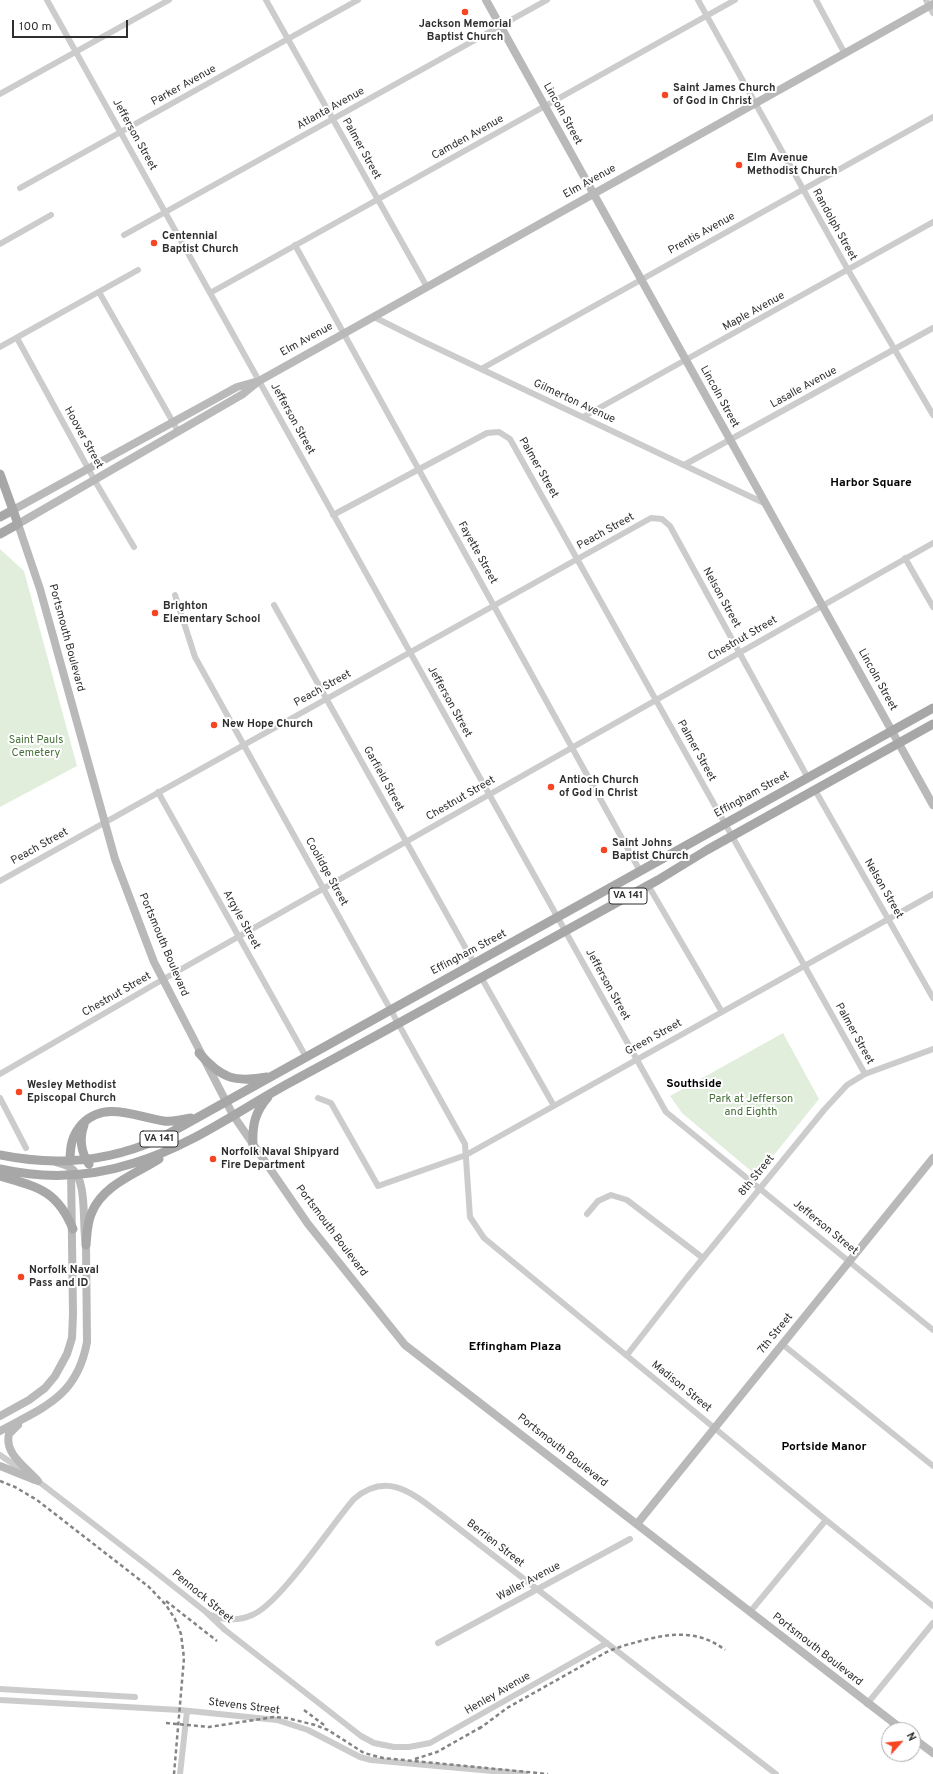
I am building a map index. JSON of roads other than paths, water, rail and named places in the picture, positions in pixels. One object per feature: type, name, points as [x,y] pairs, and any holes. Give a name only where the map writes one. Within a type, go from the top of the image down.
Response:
[{"type":"main road","name":"Lincoln Street","points":[[486,0],[933,805]]},
{"type":"main road","name":"Elm Avenue","points":[[0,534],[95,481],[243,394],[259,381],[930,6]]},
{"type":"main road","name":"Elm Avenue","points":[[0,517],[237,387],[259,381]]},
{"type":"main road","name":"Portsmouth Boulevard","points":[[0,474],[41,594],[104,822],[126,890],[162,980],[233,1115],[308,1224],[405,1345],[891,1722]]},
{"type":"main road","name":"Effingham Street","points":[[72,1170],[86,1160],[137,1148],[159,1139],[933,708]]},
{"type":"main road","name":"Effingham Street","points":[[0,1169],[34,1174],[72,1170],[101,1171],[135,1163],[174,1149],[271,1093],[648,885],[732,836],[933,724]]},
{"type":"main road","points":[[200,1053],[216,1070],[234,1079],[251,1080],[274,1076]]},
{"type":"main road","points":[[253,1145],[254,1120],[259,1108],[271,1093]]},
{"type":"main road","points":[[1,1415],[29,1400],[45,1388],[55,1376],[68,1354],[73,1325],[72,1139],[86,1120],[94,1115],[107,1111],[172,1121],[194,1117],[208,1112]]},
{"type":"main road","points":[[86,1120],[81,1137],[86,1160],[92,1167],[101,1171]]},
{"type":"main road","points":[[0,1431],[50,1404],[65,1391],[74,1380],[83,1362],[87,1342],[86,1245],[89,1220],[100,1198],[112,1187],[174,1149]]},
{"type":"main road","name":"Effingham Street","points":[[0,1155],[30,1160],[49,1161],[72,1170]]},
{"type":"main road","name":"7th Street","points":[[637,1524],[933,1158]]},
{"type":"main road","points":[[72,1170],[82,1186],[83,1229],[86,1245]]},
{"type":"main road","points":[[0,1176],[33,1186],[52,1196],[65,1210],[73,1229]]},
{"type":"main road","points":[[26,1418],[10,1431],[8,1445],[14,1457],[38,1481]]},
{"type":"main road","points":[[0,1466],[38,1481]]},
{"type":"main road","points":[[921,1744],[933,1753]]},
{"type":"street","name":"Jefferson Street","points":[[47,0],[666,1112],[933,1330]]},
{"type":"street","points":[[0,94],[168,0]]},
{"type":"street","name":"Palmer Street","points":[[266,0],[427,287]]},
{"type":"street","name":"Parker Avenue","points":[[20,188],[358,0]]},
{"type":"street","name":"Atlanta Avenue","points":[[124,235],[547,0]]},
{"type":"street","name":"Randolph Street","points":[[698,0],[848,270],[933,415]]},
{"type":"street","name":"Camden Avenue","points":[[210,293],[734,0]]},
{"type":"street","points":[[816,0],[845,54]]},
{"type":"street","name":"Prentis Avenue","points":[[481,369],[933,117]]},
{"type":"street","points":[[0,244],[50,215]]},
{"type":"street","name":"Maple Avenue","points":[[583,417],[933,222]]},
{"type":"street","name":"Fayette Street","points":[[295,246],[573,747],[640,871]]},
{"type":"street","points":[[0,347],[138,270]]},
{"type":"street","points":[[99,292],[178,431]]},
{"type":"street","name":"Gilmerton Avenue","points":[[374,317],[766,504]]},
{"type":"street","name":"Lasalle Avenue","points":[[684,465],[933,328]]},
{"type":"street","name":"Hoover Street","points":[[17,338],[95,481],[134,547]]},
{"type":"street","name":"Palmer Street","points":[[418,469],[487,433],[499,432],[510,439],[865,1074]]},
{"type":"street","points":[[333,515],[418,469]]},
{"type":"street","name":"Peach Street","points":[[0,881],[494,605],[652,518],[657,518]]},
{"type":"street","name":"Nelson Street","points":[[657,518],[662,519],[670,526],[808,778]]},
{"type":"street","name":"Chestnut Street","points":[[0,1074],[162,980],[933,542]]},
{"type":"street","points":[[905,558],[933,607]]},
{"type":"street","name":"Coolidge Street","points":[[175,595],[192,650],[465,1144],[466,1155]]},
{"type":"street","name":"Garfield Street","points":[[274,605],[474,963]]},
{"type":"street","name":"Nelson Street","points":[[815,790],[933,998]]},
{"type":"street","name":"Argyle Street","points":[[158,792],[306,1056]]},
{"type":"street","points":[[648,885],[722,1012]]},
{"type":"street","name":"Green Street","points":[[318,1098],[331,1103],[378,1186],[466,1155],[933,894]]},
{"type":"street","points":[[481,977],[554,1106]]},
{"type":"street","name":"8th Street","points":[[627,1355],[703,1258],[847,1084],[865,1074],[933,1049]]},
{"type":"street","points":[[0,1098],[26,1148]]},
{"type":"street","name":"Madison Street","points":[[466,1155],[470,1217],[484,1238],[826,1520],[933,1606]]},
{"type":"street","points":[[587,1214],[598,1201],[611,1195],[627,1200],[703,1258]]},
{"type":"street","points":[[782,1344],[933,1466]]},
{"type":"street","name":"Pennock Street","points":[[0,1455],[38,1481],[206,1612],[225,1630],[361,1736],[374,1742],[394,1747]]},
{"type":"street","name":"Berrien Street","points":[[206,1612],[217,1617],[236,1619],[252,1615],[263,1609],[289,1580],[354,1499],[369,1489],[382,1486],[397,1487],[410,1492],[776,1774]]},
{"type":"street","points":[[750,1612],[826,1520]]},
{"type":"street","name":"Waller Avenue","points":[[438,1643],[630,1539]]},
{"type":"street","points":[[867,1704],[933,1623]]},
{"type":"street","name":"Henley Avenue","points":[[394,1747],[409,1747],[434,1742],[607,1643]]},
{"type":"street","points":[[0,1690],[135,1697]]},
{"type":"street","name":"Stevens Street","points":[[0,1700],[187,1711],[263,1718],[292,1724],[323,1737],[360,1757],[371,1760],[525,1774]]},
{"type":"street","points":[[180,1774],[187,1711]]},
{"type":"railway","points":[[0,1481],[15,1487],[37,1500],[149,1587],[166,1605],[175,1619],[181,1634],[184,1658],[174,1774]]},
{"type":"railway","points":[[166,1601],[217,1641]]},
{"type":"railway","points":[[479,1729],[507,1708],[603,1654],[620,1647],[660,1636],[683,1635],[704,1639],[715,1643],[725,1650]]},
{"type":"railway","points":[[304,1710],[324,1725]]},
{"type":"railway","points":[[166,1723],[209,1727],[274,1717],[287,1718],[328,1730],[364,1753],[383,1758],[548,1774]]},
{"type":"railway","points":[[415,1759],[437,1752],[483,1726]]},
{"type":"place","name":"Jackson Memorial Baptist Church","points":[[465,12]]},
{"type":"place","name":"Saint James Church of God in Christ","points":[[665,95]]},
{"type":"place","name":"Elm Avenue Methodist Church","points":[[739,165]]},
{"type":"place","name":"Centennial Baptist Church","points":[[154,243]]},
{"type":"place","name":"Brighton Elementary School","points":[[155,613]]},
{"type":"place","name":"New Hope Church","points":[[214,725]]},
{"type":"place","name":"Antioch Church of God in Christ","points":[[551,787]]},
{"type":"place","name":"Saint Johns Baptist Church","points":[[604,850]]},
{"type":"place","name":"Wesley Methodist Episcopal Church","points":[[19,1092]]},
{"type":"place","name":"Norfolk Naval Shipyard Fire Department","points":[[213,1159]]},
{"type":"place","name":"Norfolk Naval Pass and ID","points":[[21,1277]]},
{"type":"district","name":"Harbor Square","points":[[871,484]]},
{"type":"district","name":"Southside","points":[[694,1085]]},
{"type":"district","name":"Effingham Plaza","points":[[515,1348]]},
{"type":"district","name":"Portside Manor","points":[[824,1448]]},
{"type":"park label","name":"Saint Pauls Cemetery","points":[[36,747]]},
{"type":"park label","name":"Park at Jefferson and Eighth","points":[[751,1106]]}]
